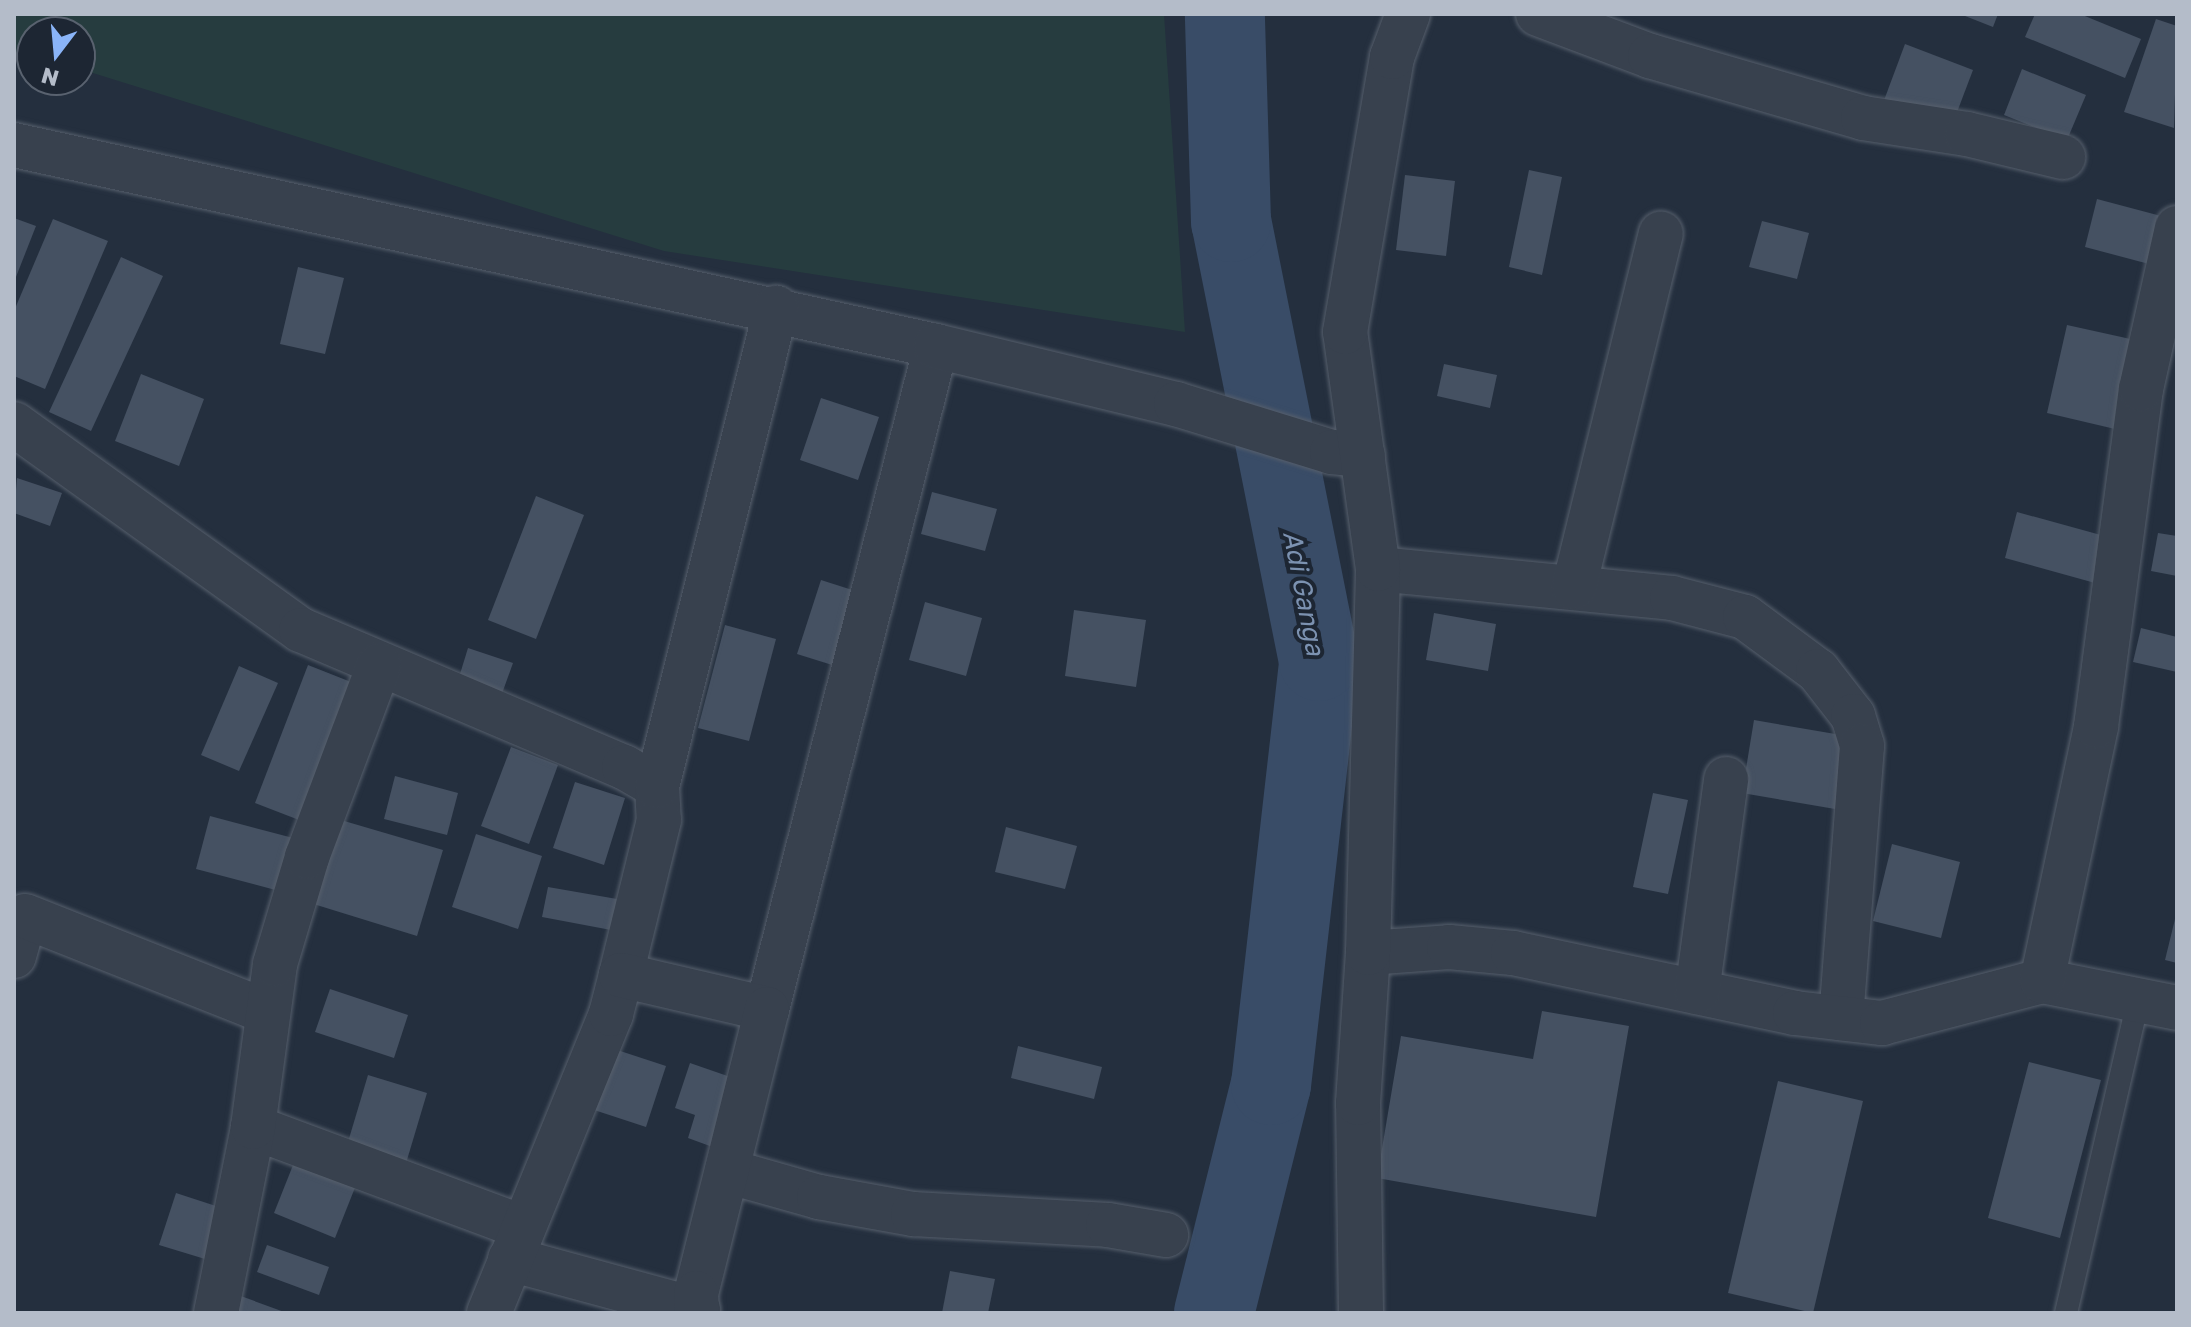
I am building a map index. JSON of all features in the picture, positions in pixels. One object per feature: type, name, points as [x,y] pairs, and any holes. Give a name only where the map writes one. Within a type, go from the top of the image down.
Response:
[{"type":"street","points":[[1361,1313],[1358,1103],[1368,953],[1377,555],[1354,458],[1345,332],[1392,57],[1408,14]]},
{"type":"street","points":[[1538,14],[1650,56],[1863,118],[1967,134],[2063,157]]},
{"type":"street","points":[[14,145],[776,308],[1176,404],[1354,458]]},
{"type":"street","points":[[2042,981],[2096,726],[2141,389],[2177,228]]},
{"type":"street","points":[[1574,587],[1661,234]]},
{"type":"street","points":[[489,1313],[611,1014],[659,820],[657,786],[776,308]]},
{"type":"street","points":[[253,1127],[516,1243],[697,1312],[696,1293],[936,346]]},
{"type":"street","points":[[14,424],[301,630],[624,767],[657,786]]},
{"type":"street","points":[[1377,555],[1574,587],[1672,598],[1745,617],[1818,671],[1853,716],[1862,746],[1841,1018]]},
{"type":"street","points":[[216,1313],[253,1127],[275,964],[307,857],[379,665]]},
{"type":"street","points":[[1697,992],[1726,779]]},
{"type":"street","points":[[14,956],[25,916],[267,1012]]},
{"type":"street","points":[[1368,953],[1449,947],[1513,953],[1697,992],[1882,1023],[2042,981],[2158,1003]]},
{"type":"street","points":[[621,975],[767,1009]]},
{"type":"street","points":[[727,1171],[819,1197],[913,1214],[1108,1225],[1166,1235]]},
{"type":"lane","points":[[2066,1313],[2158,1003]]},
{"type":"green space","points":[[14,14],[1164,14],[1185,332],[664,251],[96,74],[96,16],[16,16],[14,56]]},
{"type":"building","points":[[1960,14],[1998,14],[1993,27]]},
{"type":"building","points":[[2035,14],[2080,14],[2141,39],[2125,78],[2025,37]]},
{"type":"building","points":[[2156,19],[2177,26],[2174,128],[2124,112]]},
{"type":"building","points":[[1905,44],[1973,70],[1951,128],[1883,103]]},
{"type":"building","points":[[2022,69],[2086,95],[2067,140],[2004,115]]},
{"type":"building","points":[[1529,170],[1562,177],[1542,275],[1509,267]]},
{"type":"building","points":[[1405,175],[1455,181],[1446,256],[1396,250]]},
{"type":"building","points":[[2097,199],[2161,216],[2149,264],[2085,247]]},
{"type":"building","points":[[14,218],[36,226],[14,282]]},
{"type":"building","points":[[53,219],[108,241],[45,389],[14,376],[14,311]]},
{"type":"building","points":[[1762,221],[1809,233],[1797,279],[1749,267]]},
{"type":"building","points":[[121,257],[163,276],[91,431],[49,412]]},
{"type":"building","points":[[298,267],[344,278],[325,354],[280,344]]},
{"type":"building","points":[[2067,325],[2135,340],[2115,429],[2047,413]]},
{"type":"building","points":[[1444,364],[1497,375],[1490,408],[1437,396]]},
{"type":"building","points":[[141,374],[204,399],[179,466],[115,441]]},
{"type":"building","points":[[821,398],[879,417],[858,480],[800,460]]},
{"type":"building","points":[[17,478],[62,493],[50,526],[14,513]]},
{"type":"building","points":[[932,492],[997,509],[985,551],[921,534]]},
{"type":"building","points":[[536,496],[584,515],[536,639],[488,620]]},
{"type":"building","points":[[2017,512],[2108,537],[2095,583],[2005,558]]},
{"type":"building","points":[[2158,533],[2177,536],[2177,576],[2151,571]]},
{"type":"building","points":[[821,580],[868,595],[845,669],[797,654]]},
{"type":"building","points":[[925,602],[982,618],[966,676],[909,660]]},
{"type":"building","points":[[1074,610],[1146,620],[1136,687],[1065,676]]},
{"type":"building","points":[[1434,613],[1496,624],[1488,671],[1426,660]]},
{"type":"building","points":[[725,625],[776,639],[749,741],[698,728]]},
{"type":"building","points":[[2141,628],[2177,637],[2177,672],[2133,662]]},
{"type":"building","points":[[468,648],[513,663],[499,702],[456,687]]},
{"type":"building","points":[[308,665],[351,682],[299,820],[255,803]]},
{"type":"building","points":[[239,666],[278,683],[239,771],[201,755]]},
{"type":"building","points":[[1754,720],[1847,736],[1835,809],[1742,793]]},
{"type":"building","points":[[511,747],[558,765],[529,844],[481,826]]},
{"type":"building","points":[[395,776],[458,793],[447,835],[384,819]]},
{"type":"building","points":[[575,782],[625,798],[604,865],[553,848]]},
{"type":"building","points":[[1653,793],[1688,800],[1668,894],[1633,887]]},
{"type":"building","points":[[210,816],[297,839],[283,892],[196,869]]},
{"type":"building","points":[[334,818],[443,850],[417,936],[307,902]]},
{"type":"building","points":[[1006,827],[1077,846],[1065,889],[995,872]]},
{"type":"building","points":[[476,834],[542,856],[518,929],[452,907]]},
{"type":"building","points":[[1892,844],[1960,862],[1941,938],[1873,921]]},
{"type":"building","points":[[548,887],[617,899],[611,930],[542,917]]},
{"type":"building","points":[[2177,915],[2177,963],[2165,960]]},
{"type":"building","points":[[330,989],[408,1015],[394,1058],[315,1032]]},
{"type":"building","points":[[1542,1011],[1629,1026],[1596,1217],[1377,1178],[1401,1036],[1533,1059]]},
{"type":"building","points":[[1018,1046],[1102,1067],[1094,1099],[1011,1078]]},
{"type":"building","points":[[608,1047],[666,1066],[646,1127],[588,1108]]},
{"type":"building","points":[[2029,1062],[2101,1080],[2060,1238],[1988,1218]]},
{"type":"building","points":[[690,1063],[742,1081],[718,1149],[688,1138],[695,1115],[675,1108]]},
{"type":"building","points":[[368,1075],[427,1093],[404,1170],[345,1152]]},
{"type":"building","points":[[1778,1081],[1863,1101],[1813,1313],[1728,1293]]},
{"type":"building","points":[[299,1150],[360,1175],[335,1238],[274,1213]]},
{"type":"building","points":[[176,1193],[222,1208],[205,1259],[159,1245]]},
{"type":"building","points":[[267,1245],[329,1267],[319,1295],[257,1272]]},
{"type":"building","points":[[950,1271],[995,1279],[988,1313],[942,1313]]},
{"type":"building","points":[[238,1295],[287,1313],[231,1313]]},
{"type":"waterway","name":"Adi Ganga","points":[[1214,1313],[1271,1085],[1319,661],[1231,222],[1225,14]]}]
